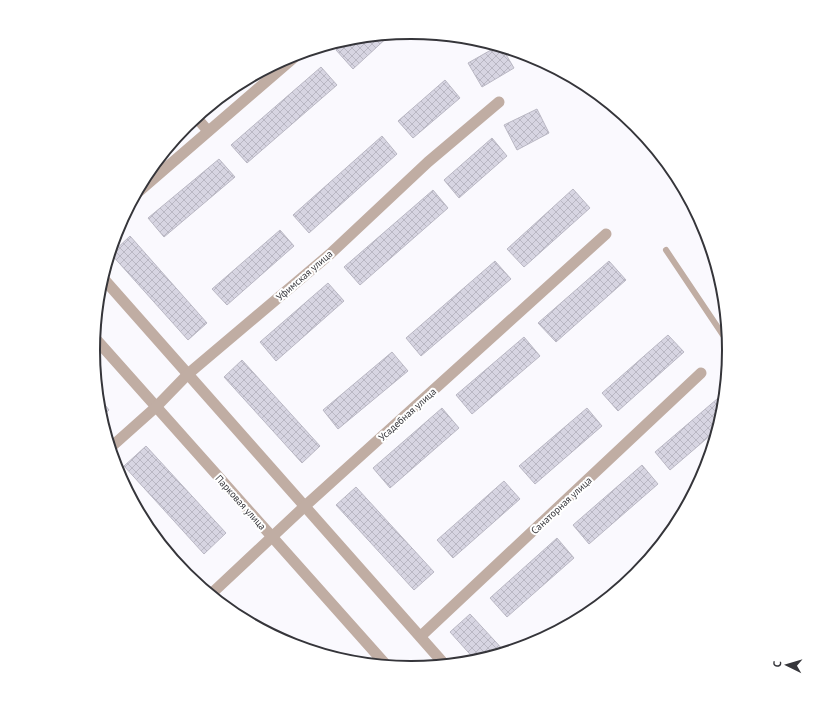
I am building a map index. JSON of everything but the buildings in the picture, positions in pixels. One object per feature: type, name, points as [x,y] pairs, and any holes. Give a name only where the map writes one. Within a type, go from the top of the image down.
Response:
[{"type":"street","points":[[150,181],[283,67]]},
{"type":"street","name":"Уфимская улица","points":[[115,444],[156,407],[188,374],[330,254],[428,162],[499,102]]},
{"type":"street","points":[[200,122],[208,131]]},
{"type":"street","name":"Усадебная улица","points":[[214,591],[272,536],[606,234]]},
{"type":"street","points":[[108,283],[441,660]]},
{"type":"street","name":"Парковая улица","points":[[100,344],[382,660]]},
{"type":"street","name":"Санаторная улица","points":[[421,636],[701,373]]},
{"type":"lane","points":[[666,250],[722,334]]}]
